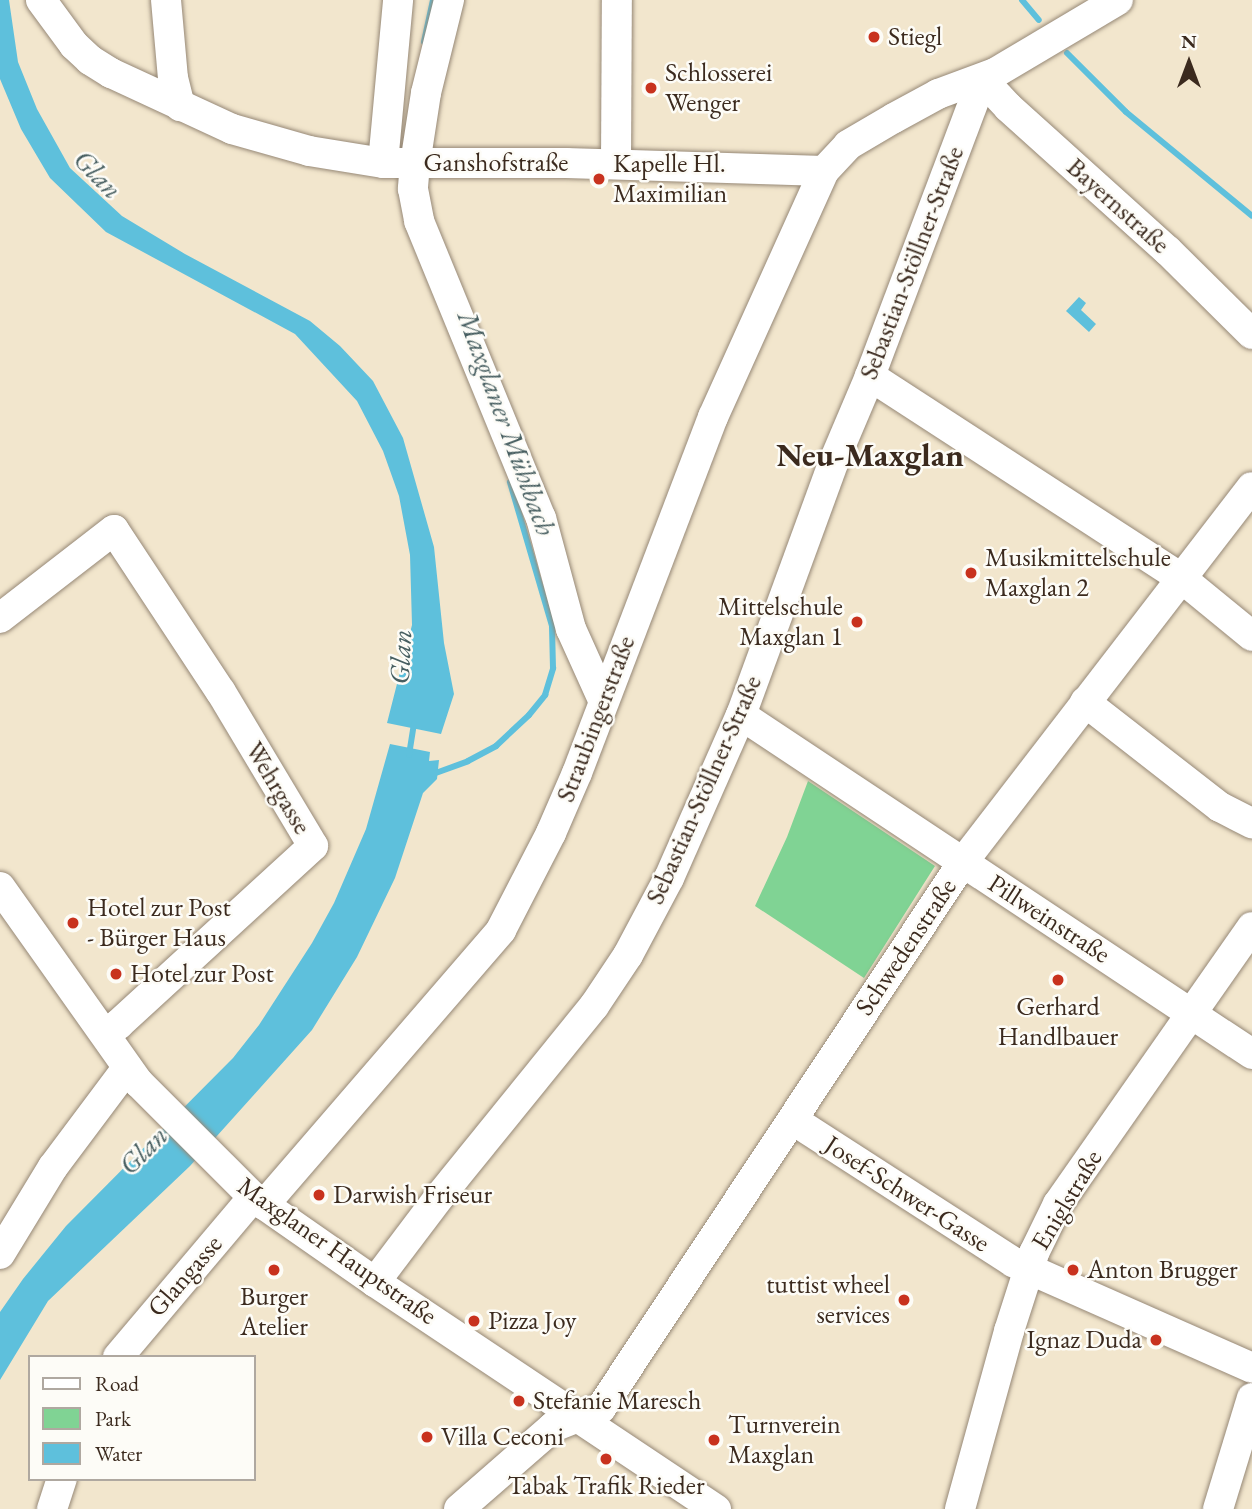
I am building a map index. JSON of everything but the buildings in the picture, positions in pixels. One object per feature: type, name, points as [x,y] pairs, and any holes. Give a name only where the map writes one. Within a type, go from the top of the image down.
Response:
[{"type":"street","name":"Ganshofstraße","points":[[41,0],[74,45],[90,60],[131,84],[232,129],[284,144],[399,163],[616,164],[824,172]]},
{"type":"street","points":[[166,0],[173,78],[180,106]]},
{"type":"street","points":[[398,0],[399,163],[414,189],[419,221],[541,518],[571,629],[603,700]]},
{"type":"street","points":[[399,163],[426,93],[449,0]]},
{"type":"street","points":[[616,164],[617,0]]},
{"type":"street","points":[[824,172],[848,145],[894,118],[938,94],[982,79],[1118,0]]},
{"type":"street","name":"Bayernstraße","points":[[982,79],[1008,107],[1168,251],[1252,334]]},
{"type":"street","name":"Sebastian-Stöllner-Straße","points":[[375,1282],[440,1196],[594,1006],[621,965],[668,878],[741,715],[834,461],[870,376],[982,79]]},
{"type":"street","name":"Straubingerstraße","points":[[259,1201],[501,929],[551,833],[713,417],[824,172]]},
{"type":"street","points":[[870,376],[1180,577],[1252,636]]},
{"type":"street","name":"Schwedenstraße","points":[[459,1509],[528,1446],[553,1427],[601,1408],[963,862],[1252,487]]},
{"type":"street","name":"Wehrgasse","points":[[0,618],[114,530],[221,692],[313,846],[105,1034]]},
{"type":"street","points":[[1085,702],[1220,807],[1252,823]]},
{"type":"street","name":"Pillweinstraße","points":[[741,715],[1252,1054]]},
{"type":"street","name":"Maxglaner Hauptstraße","points":[[0,887],[127,1068],[207,1154],[259,1201],[709,1507]]},
{"type":"street","name":"Eniglstraße","points":[[960,1509],[1029,1270],[1058,1204],[1252,927]]},
{"type":"street","points":[[0,1254],[53,1167],[127,1068]]},
{"type":"street","name":"Josef-Schwer-Gasse","points":[[793,1121],[1029,1270],[1252,1368]]},
{"type":"street","name":"Glangasse","points":[[120,1355],[259,1201]]},
{"type":"street","points":[[1218,1509],[1252,1398]]},
{"type":"street","points":[[52,1509],[61,1481]]},
{"type":"green space","points":[[808,781],[935,866],[864,978],[755,906],[787,837]]},
{"type":"water","points":[[0,0],[9,0],[18,62],[37,109],[70,168],[122,216],[185,254],[310,321],[340,346],[373,381],[403,438],[434,547],[444,643],[454,694],[441,734],[387,723],[412,625],[410,555],[399,496],[383,451],[357,401],[295,334],[106,232],[50,178],[21,129],[0,79]]},
{"type":"water","points":[[1079,297],[1086,303],[1081,310],[1096,324],[1089,332],[1066,311]]},
{"type":"water","points":[[390,744],[430,752],[429,761],[439,760],[437,779],[423,793],[395,878],[357,957],[312,1030],[190,1166],[48,1301],[0,1380],[0,1312],[23,1279],[66,1226],[233,1058],[259,1025],[312,943],[334,903],[366,829]]},
{"type":"waterway","name":"Maxglaner Mühlbach","points":[[424,42],[433,0]]},
{"type":"waterway","points":[[1022,0],[1039,20]]},
{"type":"waterway","points":[[1067,53],[1126,112],[1252,216]]},
{"type":"waterway","name":"Maxglaner Mühlbach","points":[[433,774],[468,761],[496,746],[529,715],[545,695],[553,668],[552,626],[510,482]]},
{"type":"waterway","name":"Glan","points":[[409,755],[414,724]]},
{"type":"place","name":"Stiegl","points":[[874,37]]},
{"type":"place","name":"Schlosserei Wenger","points":[[651,88]]},
{"type":"place","name":"Kapelle Hl. Maximilian","points":[[599,179]]},
{"type":"place","name":"Musikmittelschule Maxglan 2","points":[[971,573]]},
{"type":"place","name":"Mittelschule Maxglan 1","points":[[857,622]]},
{"type":"place","name":"Hotel zur Post - Bürger Haus","points":[[73,923]]},
{"type":"place","name":"Hotel zur Post","points":[[116,974]]},
{"type":"place","name":"Gerhard Handlbauer","points":[[1058,980]]},
{"type":"place","name":"Darwish Friseur","points":[[319,1195]]},
{"type":"place","name":"Burger Atelier","points":[[274,1270]]},
{"type":"place","name":"Anton Brugger","points":[[1073,1270]]},
{"type":"place","name":"tuttist wheel services","points":[[904,1300]]},
{"type":"place","name":"Pizza Joy","points":[[474,1321]]},
{"type":"place","name":"Ignaz Duda","points":[[1156,1340]]},
{"type":"place","name":"Stefanie Maresch","points":[[519,1401]]},
{"type":"place","name":"Villa Ceconi","points":[[427,1437]]},
{"type":"place","name":"Turnverein Maxglan","points":[[714,1440]]},
{"type":"place","name":"Tabak Trafik Rieder","points":[[606,1459]]},
{"type":"district","name":"Neu-Maxglan","points":[[870,455]]}]
